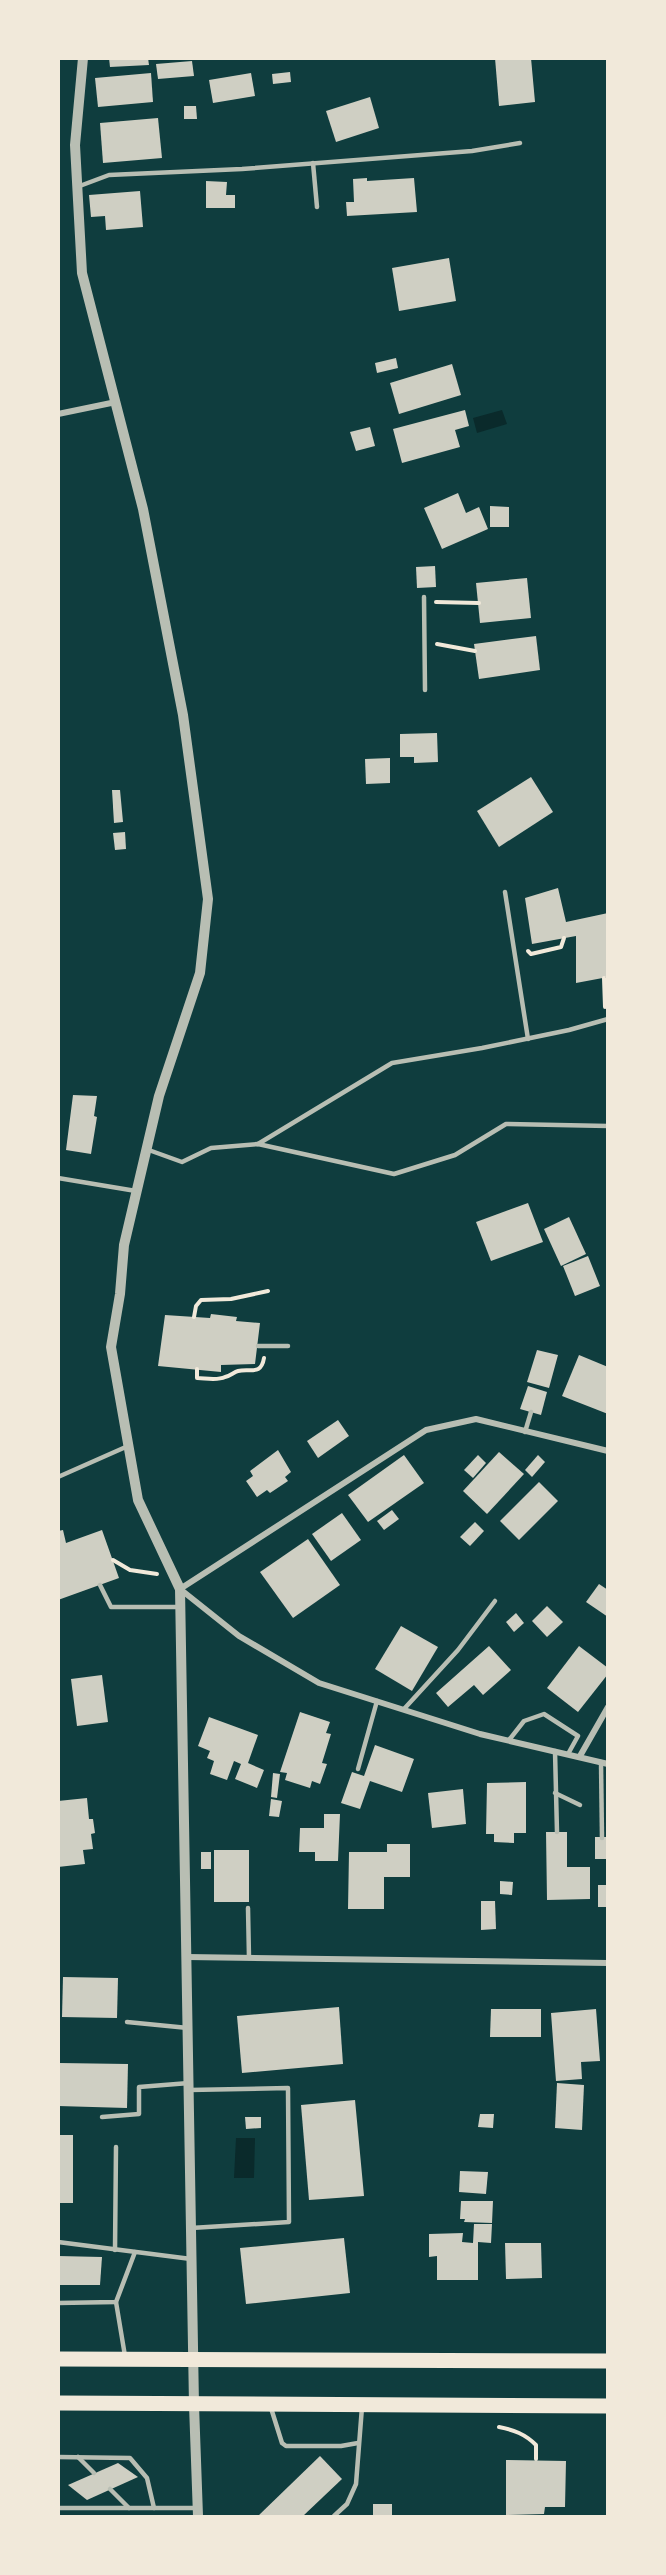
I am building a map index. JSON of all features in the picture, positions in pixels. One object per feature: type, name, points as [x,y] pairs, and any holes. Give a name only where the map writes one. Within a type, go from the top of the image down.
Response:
[{"type":"main road","points":[[58,2359],[608,2361]]},
{"type":"main road","points":[[58,2403],[608,2406]]},
{"type":"street","points":[[83,58],[75,145],[82,273],[144,510],[183,715],[208,899],[200,974],[159,1096],[124,1245],[120,1294],[111,1347],[138,1500],[180,1589],[191,2259],[198,2512]]},
{"type":"street","points":[[58,414],[116,402]]},
{"type":"street","points":[[180,1589],[426,1430],[476,1419],[608,1451]]},
{"type":"street","points":[[180,1589],[239,1636],[319,1683],[480,1734],[604,1763]]},
{"type":"street","points":[[580,1756],[608,1707]]},
{"type":"street","points":[[187,1957],[608,1963]]},
{"type":"lane","points":[[77,187],[109,175],[242,169],[472,151],[520,143]]},
{"type":"lane","points":[[313,163],[317,207]]},
{"type":"lane","points":[[424,600],[425,690]]},
{"type":"lane","points":[[505,892],[528,1039]]},
{"type":"lane","points":[[258,1144],[392,1063],[528,1039],[607,1019]]},
{"type":"lane","points":[[146,1149],[182,1162],[211,1148],[258,1144],[394,1174],[455,1155],[506,1124],[608,1126]]},
{"type":"lane","points":[[58,1179],[136,1191]]},
{"type":"lane","points":[[258,1346],[288,1346]]},
{"type":"lane","points":[[525,1432],[531,1412]]},
{"type":"lane","points":[[58,1477],[128,1446]]},
{"type":"lane","points":[[100,1585],[111,1607],[181,1607]]},
{"type":"lane","points":[[404,1709],[458,1650],[495,1601]]},
{"type":"lane","points":[[358,1769],[377,1701]]},
{"type":"lane","points":[[510,1740],[524,1720],[544,1714],[578,1736],[568,1754]]},
{"type":"lane","points":[[555,1751],[557,1832]]},
{"type":"lane","points":[[602,1838],[604,1763]]},
{"type":"lane","points":[[555,1793],[580,1805]]},
{"type":"lane","points":[[248,1908],[249,1958]]},
{"type":"lane","points":[[127,2022],[188,2028]]},
{"type":"lane","points":[[102,2117],[139,2114],[139,2087],[288,2088],[289,2222],[191,2228]]},
{"type":"lane","points":[[115,2250],[116,2147]]},
{"type":"lane","points":[[58,2242],[191,2259]]},
{"type":"lane","points":[[125,2359],[116,2302],[135,2252]]},
{"type":"lane","points":[[58,2303],[116,2302]]},
{"type":"lane","points":[[270,2405],[282,2443],[286,2446],[295,2448],[358,2443]]},
{"type":"lane","points":[[334,2517],[347,2504],[356,2484],[362,2405]]},
{"type":"lane","points":[[58,2457],[130,2458],[147,2478],[154,2508]]},
{"type":"lane","points":[[78,2457],[94,2473]]},
{"type":"lane","points":[[110,2489],[129,2508]]},
{"type":"lane","points":[[58,2508],[154,2508],[198,2512]]},
{"type":"path","points":[[424,600],[478,603]]},
{"type":"path","points":[[424,642],[475,651]]},
{"type":"path","points":[[512,940],[531,954],[561,946],[564,938]]},
{"type":"path","points":[[604,978],[607,1019]]},
{"type":"path","points":[[194,1317],[196,1306],[201,1300],[231,1299],[268,1291]]},
{"type":"path","points":[[197,1369],[197,1378],[224,1378],[239,1370],[252,1371],[262,1366],[266,1346]]},
{"type":"path","points":[[113,1560],[130,1570],[174,1575]]},
{"type":"path","points":[[499,2427],[529,2437],[536,2445],[536,2459]]},
{"type":"water","points":[[502,410],[507,424],[477,433],[473,418]]},
{"type":"water","points":[[236,2138],[255,2138],[254,2178],[234,2178]]},
{"type":"building","points":[[109,58],[148,58],[149,65],[110,67]]},
{"type":"building","points":[[495,58],[531,58],[535,102],[499,106]]},
{"type":"building","points":[[192,61],[194,76],[158,79],[156,64]]},
{"type":"building","points":[[290,72],[291,82],[273,84],[272,74]]},
{"type":"building","points":[[151,73],[153,102],[98,107],[95,78]]},
{"type":"building","points":[[251,73],[255,96],[213,103],[209,80]]},
{"type":"building","points":[[370,97],[379,128],[336,142],[326,111]]},
{"type":"building","points":[[184,106],[196,106],[197,119],[184,119]]},
{"type":"building","points":[[158,118],[162,158],[103,163],[100,123]]},
{"type":"building","points":[[367,178],[367,181],[414,178],[417,212],[347,216],[346,202],[354,202],[353,179]]},
{"type":"building","points":[[206,181],[227,182],[226,195],[235,195],[235,208],[206,208]]},
{"type":"building","points":[[140,191],[143,227],[106,230],[105,216],[91,217],[89,195]]},
{"type":"building","points":[[449,258],[456,301],[399,311],[392,268]]},
{"type":"building","points":[[396,358],[398,368],[377,373],[375,363]]},
{"type":"building","points":[[452,364],[461,395],[399,414],[390,383]]},
{"type":"building","points":[[465,410],[469,426],[455,430],[460,447],[402,463],[393,429]]},
{"type":"building","points":[[370,427],[375,446],[356,451],[350,432]]},
{"type":"building","points":[[458,493],[466,513],[479,507],[488,529],[442,549],[424,508]]},
{"type":"building","points":[[490,506],[509,507],[509,527],[490,527]]},
{"type":"building","points":[[435,566],[436,587],[417,588],[416,567]]},
{"type":"building","points":[[527,578],[531,618],[480,623],[476,583]]},
{"type":"building","points":[[536,636],[540,670],[479,679],[474,644]]},
{"type":"building","points":[[437,733],[438,762],[414,763],[414,757],[400,757],[400,734]]},
{"type":"building","points":[[390,758],[390,783],[366,784],[365,759]]},
{"type":"building","points":[[531,777],[553,812],[499,847],[477,811]]},
{"type":"building","points":[[112,790],[120,790],[123,822],[114,823]]},
{"type":"building","points":[[125,832],[126,849],[115,850],[113,833]]},
{"type":"building","points":[[558,888],[566,922],[608,913],[608,977],[576,983],[576,936],[532,944],[525,898]]},
{"type":"building","points":[[73,1095],[97,1096],[94,1116],[97,1117],[91,1154],[66,1150]]},
{"type":"building","points":[[528,1203],[543,1242],[491,1261],[476,1222]]},
{"type":"building","points":[[569,1217],[586,1254],[561,1266],[544,1229]]},
{"type":"building","points":[[588,1256],[600,1286],[575,1296],[563,1266]]},
{"type":"building","points":[[211,1314],[237,1317],[236,1321],[260,1323],[255,1364],[221,1365],[221,1372],[158,1366],[165,1315],[210,1318]]},
{"type":"building","points":[[537,1350],[558,1355],[549,1388],[527,1382]]},
{"type":"building","points":[[579,1355],[608,1367],[608,1414],[562,1396]]},
{"type":"building","points":[[528,1386],[547,1392],[541,1415],[520,1409]]},
{"type":"building","points":[[338,1420],[349,1436],[318,1458],[307,1441]]},
{"type":"building","points":[[278,1450],[291,1472],[285,1477],[288,1481],[270,1493],[267,1490],[257,1497],[246,1481],[253,1476],[250,1471]]},
{"type":"building","points":[[499,1452],[524,1474],[487,1514],[463,1491]]},
{"type":"building","points":[[404,1455],[424,1483],[368,1522],[348,1495]]},
{"type":"building","points":[[478,1455],[486,1463],[473,1478],[464,1470]]},
{"type":"building","points":[[538,1455],[545,1462],[532,1477],[525,1470]]},
{"type":"building","points":[[539,1482],[558,1501],[519,1540],[500,1521]]},
{"type":"building","points":[[392,1510],[399,1519],[384,1530],[377,1521]]},
{"type":"building","points":[[342,1513],[361,1540],[331,1561],[312,1534]]},
{"type":"building","points":[[475,1522],[484,1531],[470,1546],[460,1537]]},
{"type":"building","points":[[63,1530],[66,1543],[102,1530],[119,1578],[58,1600],[58,1531]]},
{"type":"building","points":[[308,1539],[340,1585],[293,1618],[260,1572]]},
{"type":"building","points":[[599,1584],[608,1590],[608,1617],[586,1602]]},
{"type":"building","points":[[547,1606],[563,1622],[547,1637],[532,1621]]},
{"type":"building","points":[[516,1613],[524,1623],[514,1632],[506,1622]]},
{"type":"building","points":[[401,1626],[438,1647],[412,1691],[375,1669]]},
{"type":"building","points":[[489,1646],[511,1670],[483,1695],[474,1685],[448,1707],[436,1693]]},
{"type":"building","points":[[579,1646],[608,1668],[608,1674],[578,1712],[547,1688]]},
{"type":"building","points":[[102,1675],[108,1722],[77,1726],[71,1679]]},
{"type":"building","points":[[300,1712],[330,1722],[326,1733],[331,1734],[322,1763],[327,1764],[320,1784],[312,1781],[310,1788],[285,1780],[287,1773],[280,1772]]},
{"type":"building","points":[[209,1717],[258,1735],[248,1763],[264,1770],[257,1788],[235,1779],[241,1764],[234,1761],[227,1780],[210,1774],[214,1761],[207,1758],[210,1751],[198,1746]]},
{"type":"building","points":[[375,1745],[414,1759],[402,1792],[370,1781],[360,1809],[341,1803],[352,1772],[364,1776]]},
{"type":"building","points":[[273,1773],[280,1774],[277,1798],[271,1797]]},
{"type":"building","points":[[526,1782],[526,1833],[514,1833],[514,1843],[494,1842],[494,1834],[486,1834],[487,1783]]},
{"type":"building","points":[[463,1789],[466,1824],[432,1828],[428,1793]]},
{"type":"building","points":[[87,1798],[89,1819],[93,1819],[95,1833],[91,1834],[93,1849],[83,1850],[85,1864],[58,1867],[58,1801]]},
{"type":"building","points":[[271,1799],[282,1801],[279,1817],[269,1816]]},
{"type":"building","points":[[324,1814],[340,1814],[338,1861],[315,1861],[315,1852],[299,1852],[300,1828],[324,1828]]},
{"type":"building","points":[[546,1832],[567,1832],[567,1867],[590,1867],[590,1899],[547,1900]]},
{"type":"building","points":[[595,1837],[608,1837],[608,1859],[595,1859]]},
{"type":"building","points":[[387,1844],[410,1844],[410,1877],[384,1877],[384,1909],[348,1909],[349,1852],[387,1852]]},
{"type":"building","points":[[214,1850],[249,1850],[249,1902],[214,1902]]},
{"type":"building","points":[[201,1852],[211,1852],[211,1869],[201,1869]]},
{"type":"building","points":[[500,1881],[513,1882],[512,1895],[500,1894]]},
{"type":"building","points":[[598,1885],[608,1885],[608,1907],[598,1907]]},
{"type":"building","points":[[481,1901],[495,1901],[496,1929],[481,1930]]},
{"type":"building","points":[[63,1977],[118,1978],[117,2018],[62,2017]]},
{"type":"building","points":[[339,2007],[343,2064],[242,2073],[237,2016]]},
{"type":"building","points":[[491,2009],[541,2009],[541,2037],[490,2037]]},
{"type":"building","points":[[596,2009],[600,2061],[581,2062],[582,2079],[556,2081],[551,2013]]},
{"type":"building","points":[[59,2063],[128,2064],[127,2108],[58,2106]]},
{"type":"building","points":[[557,2083],[584,2085],[582,2130],[555,2128]]},
{"type":"building","points":[[355,2100],[364,2196],[309,2200],[301,2105]]},
{"type":"building","points":[[480,2114],[494,2114],[493,2128],[478,2127]]},
{"type":"building","points":[[245,2117],[261,2117],[261,2128],[246,2129]]},
{"type":"building","points":[[58,2135],[73,2135],[73,2203],[58,2203]]},
{"type":"building","points":[[460,2171],[488,2172],[486,2194],[459,2192]]},
{"type":"building","points":[[461,2201],[493,2201],[492,2223],[464,2222],[465,2219],[460,2219]]},
{"type":"building","points":[[474,2224],[492,2224],[491,2243],[478,2242],[478,2280],[437,2280],[437,2256],[429,2257],[429,2234],[463,2233],[462,2242],[473,2243]]},
{"type":"building","points":[[344,2238],[350,2293],[246,2304],[240,2248]]},
{"type":"building","points":[[505,2243],[541,2243],[542,2278],[506,2279]]},
{"type":"building","points":[[58,2256],[102,2257],[100,2285],[58,2285]]},
{"type":"building","points":[[320,2456],[342,2479],[303,2516],[258,2516]]},
{"type":"building","points":[[506,2460],[566,2461],[565,2507],[545,2507],[544,2514],[506,2515]]},
{"type":"building","points":[[118,2463],[138,2477],[87,2500],[68,2485]]},
{"type":"building","points":[[373,2504],[392,2504],[392,2516],[373,2516]]}]
